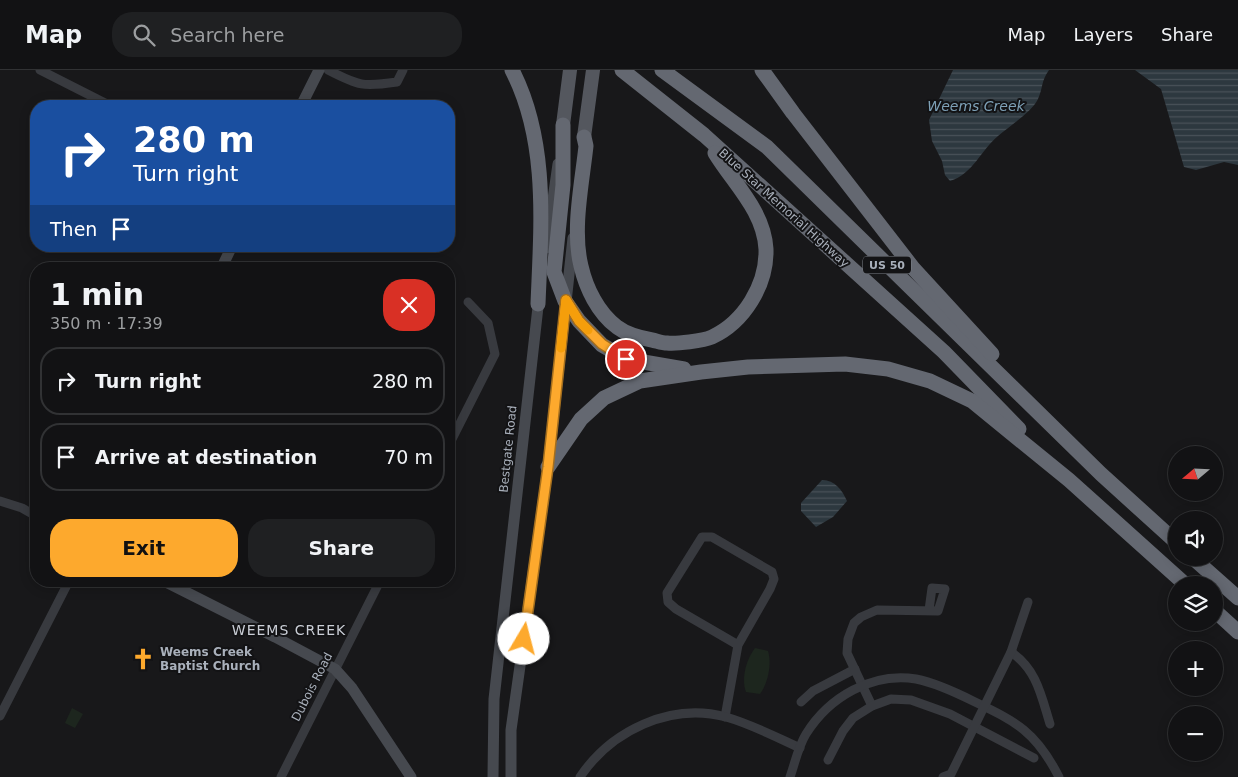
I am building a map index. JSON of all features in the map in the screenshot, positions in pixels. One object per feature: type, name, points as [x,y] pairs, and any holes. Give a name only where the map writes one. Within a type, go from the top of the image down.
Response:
[{"type":"highway","points":[[512,70],[519,84],[532,122],[540,171],[541,230],[538,304]]},
{"type":"highway","name":"Blue Star Memorial Highway","points":[[622,70],[704,135],[944,352],[1069,480]]},
{"type":"highway","name":"US 50","points":[[662,70],[767,147],[1101,474],[1168,535]]},
{"type":"highway","points":[[756,70],[793,113]]},
{"type":"highway","points":[[762,70],[793,113],[914,268],[1101,474]]},
{"type":"highway","points":[[563,126],[564,184],[554,272],[566,300],[579,321],[602,344],[626,359],[701,372]]},
{"type":"highway","points":[[584,137],[586,146],[578,236],[580,264],[586,283],[598,308],[617,327],[642,338],[667,343],[710,338],[729,327],[755,296],[765,269],[766,248],[760,223],[743,191],[721,163],[704,135]]},
{"type":"highway","points":[[548,467],[581,418],[604,398],[640,381],[748,367],[845,364],[888,369],[921,379],[972,402],[1069,480]]},
{"type":"highway","name":"US 50","points":[[1069,480],[1176,576]]},
{"type":"highway","points":[[1202,566],[1238,598]]},
{"type":"highway","points":[[1223,618],[1238,632]]},
{"type":"main road","points":[[304,100],[320,70]]},
{"type":"main road","points":[[563,126],[570,70]]},
{"type":"main road","points":[[511,777],[511,730],[548,467],[593,70]]},
{"type":"main road","name":"Bestgate Road","points":[[492,777],[494,699],[538,304],[563,126]]},
{"type":"main road","points":[[176,587],[275,636],[335,669],[352,688],[411,777]]},
{"type":"street","points":[[40,70],[99,100]]},
{"type":"street","points":[[328,70],[354,84],[373,86],[397,82],[403,70]]},
{"type":"street","points":[[455,433],[495,354],[488,323],[468,302]]},
{"type":"street","points":[[0,501],[30,513]]},
{"type":"street","points":[[725,717],[738,645],[770,590],[774,579],[772,572],[712,537],[702,537],[667,593],[668,602],[676,609],[738,645]]},
{"type":"street","points":[[0,716],[66,587]]},
{"type":"street","name":"Dubois Road","points":[[281,777],[377,587]]},
{"type":"street","points":[[943,777],[951,774],[975,727],[1011,652],[1028,602]]},
{"type":"street","points":[[872,706],[847,653],[848,639],[854,623],[861,617],[877,610],[929,610]]},
{"type":"street","points":[[1011,652],[1023,660],[1034,674],[1050,724]]},
{"type":"street","points":[[801,702],[813,691],[855,669]]},
{"type":"street","points":[[790,777],[805,735],[823,710],[855,688],[896,678],[915,679],[933,684],[1009,718],[1037,741],[1050,758],[1059,777]]},
{"type":"street","points":[[828,760],[843,731],[853,718],[872,706],[891,699],[911,700],[950,714],[1034,758]]},
{"type":"street","points":[[580,777],[596,756],[610,743],[644,723],[661,718],[691,714],[725,717],[746,724],[800,748]]},
{"type":"shaded area","points":[[755,648],[768,651],[770,662],[765,684],[760,694],[746,692],[744,681],[745,669]]},
{"type":"shaded area","points":[[72,708],[83,714],[75,728],[65,723]]},
{"type":"water","name":"Weems Creek","points":[[953,70],[1049,70],[1038,99],[1031,109],[992,142],[965,173],[950,181],[945,175],[942,161],[932,141],[929,120]]},
{"type":"water","points":[[1135,70],[1238,70],[1238,165],[1224,162],[1196,170],[1184,167],[1161,89]]},
{"type":"water","points":[[822,480],[827,480],[838,486],[847,501],[833,517],[816,527],[801,511],[801,503]]},
{"type":"slow traffic","points":[[561,348],[566,300],[579,321],[588,330]]},
{"type":"place","name":"Weems Creek Baptist Church","points":[[143,659]]},
{"type":"district","name":"WEEMS CREEK","points":[[289,630]]},
{"type":"route","points":[[524,639],[548,467],[566,300],[579,321],[602,344],[626,359]]}]
